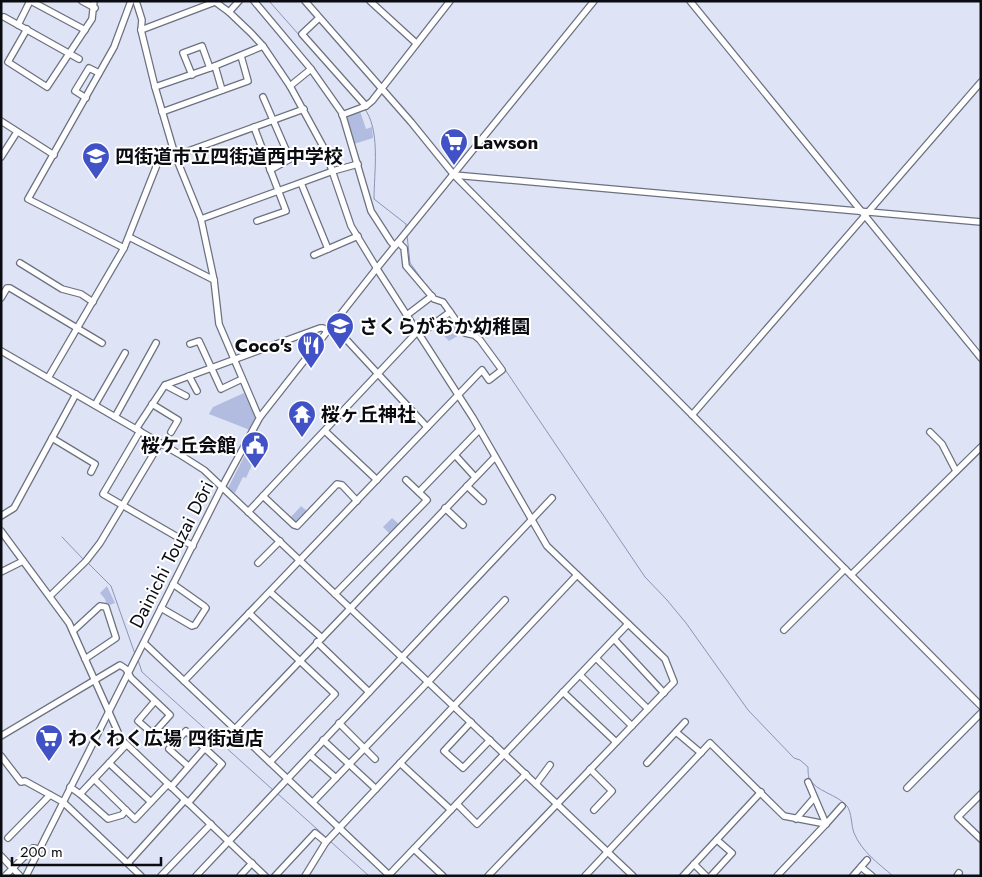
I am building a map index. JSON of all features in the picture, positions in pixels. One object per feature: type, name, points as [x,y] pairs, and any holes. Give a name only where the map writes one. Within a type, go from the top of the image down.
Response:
[{"type":"street","points":[[18,25],[30,1],[85,30]]},
{"type":"street","points":[[27,30],[8,62],[48,87],[92,19],[94,5],[82,1]]},
{"type":"street","points":[[124,248],[28,199],[114,47],[131,1]]},
{"type":"street","points":[[136,1],[142,20],[142,30],[155,87],[175,155],[202,219],[214,280],[219,324],[260,416]]},
{"type":"street","points":[[229,12],[240,1]]},
{"type":"street","points":[[184,681],[482,370],[489,380],[502,370],[480,340],[474,335],[465,333],[443,302],[432,296],[406,266],[404,248],[391,242],[371,211],[342,115],[311,69],[254,1]]},
{"type":"street","points":[[304,1],[382,89],[454,175],[981,706]]},
{"type":"street","points":[[370,1],[416,43]]},
{"type":"street","points":[[342,115],[366,106],[382,89],[450,1]]},
{"type":"street","name":"Dainichi Touzai Dōri","points":[[26,876],[222,487],[260,416],[377,268],[594,1]]},
{"type":"street","points":[[690,1],[981,358]]},
{"type":"street","points":[[142,30],[214,2],[229,12],[262,46],[304,109],[325,150],[352,226],[458,395],[547,546],[665,659],[674,682],[488,876]]},
{"type":"street","points":[[4,16],[79,59]]},
{"type":"street","points":[[319,18],[302,34],[366,106]]},
{"type":"street","points":[[192,75],[183,53],[202,46],[222,90]]},
{"type":"street","points":[[155,87],[213,67],[262,46]]},
{"type":"street","points":[[162,112],[248,81],[241,56]]},
{"type":"street","points":[[86,98],[75,91],[89,68],[99,73]]},
{"type":"street","points":[[290,86],[311,69]]},
{"type":"street","points":[[692,415],[864,214],[981,82]]},
{"type":"street","points":[[263,96],[290,159],[270,170]]},
{"type":"street","points":[[48,378],[124,248],[158,162],[304,109]]},
{"type":"street","points":[[1,121],[54,155]]},
{"type":"street","points":[[254,127],[286,210],[257,221]]},
{"type":"street","points":[[2,156],[17,132]]},
{"type":"street","points":[[202,219],[301,182],[358,164]]},
{"type":"street","points":[[454,175],[864,214],[981,222]]},
{"type":"street","points":[[301,182],[328,249]]},
{"type":"street","points":[[314,255],[358,236]]},
{"type":"street","points":[[129,237],[214,280]]},
{"type":"street","points":[[20,263],[62,289],[81,294],[93,302]]},
{"type":"street","points":[[1,298],[7,288],[10,288],[102,343]]},
{"type":"street","points":[[407,315],[432,296]]},
{"type":"street","points":[[248,512],[419,333],[450,312]]},
{"type":"street","points":[[332,324],[427,427]]},
{"type":"street","points":[[193,546],[103,494],[152,404],[165,385],[320,328],[327,331]]},
{"type":"street","points":[[190,344],[199,341],[221,389],[242,379]]},
{"type":"street","points":[[115,417],[156,343]]},
{"type":"street","points":[[1,351],[202,469],[633,876]]},
{"type":"street","points":[[95,405],[125,353]]},
{"type":"street","points":[[189,376],[197,392]]},
{"type":"street","points":[[165,385],[186,396]]},
{"type":"street","points":[[1,516],[14,508],[76,394]]},
{"type":"street","points":[[152,404],[178,420],[171,432]]},
{"type":"street","points":[[419,492],[479,430]]},
{"type":"street","points":[[325,431],[377,480]]},
{"type":"street","points":[[930,432],[942,444],[956,471]]},
{"type":"street","points":[[52,438],[95,464],[91,472]]},
{"type":"street","points":[[50,596],[86,561],[100,543],[124,506],[160,443]]},
{"type":"street","points":[[851,575],[981,447]]},
{"type":"street","points":[[455,455],[475,477]]},
{"type":"street","points":[[235,729],[495,457]]},
{"type":"street","points":[[335,594],[427,500],[406,480]]},
{"type":"street","points":[[263,496],[297,526],[337,484],[342,485],[357,501]]},
{"type":"street","points":[[467,486],[483,501]]},
{"type":"street","points":[[196,876],[552,498]]},
{"type":"street","points":[[446,508],[463,525]]},
{"type":"street","points":[[1,531],[50,596],[73,631],[121,739],[265,876]]},
{"type":"street","points":[[258,563],[280,541]]},
{"type":"street","points":[[1,572],[23,561]]},
{"type":"street","points":[[784,630],[845,569]]},
{"type":"street","points":[[306,876],[326,842],[577,576]]},
{"type":"street","points":[[162,608],[192,626],[195,625],[206,608],[173,584]]},
{"type":"street","points":[[270,592],[320,640],[369,692]]},
{"type":"street","points":[[313,802],[504,600]]},
{"type":"street","points":[[73,631],[100,606],[106,607],[116,638],[85,659]]},
{"type":"street","points":[[249,613],[335,694],[270,762]]},
{"type":"street","points":[[144,643],[389,875],[628,624]]},
{"type":"street","points":[[614,639],[664,692]]},
{"type":"street","points":[[596,658],[648,709]]},
{"type":"street","points":[[1,736],[120,665],[170,715],[153,734],[138,721],[155,701]]},
{"type":"street","points":[[580,675],[632,726]]},
{"type":"street","points":[[563,692],[616,742]]},
{"type":"street","points":[[907,788],[981,713]]},
{"type":"street","points":[[471,722],[444,751],[463,768],[490,740]]},
{"type":"street","points":[[647,763],[685,722]]},
{"type":"street","points":[[339,724],[375,759]]},
{"type":"street","points":[[128,863],[222,764],[186,731],[169,749],[188,766]]},
{"type":"street","points":[[676,732],[701,754]]},
{"type":"street","points":[[323,740],[376,790]]},
{"type":"street","points":[[585,876],[710,743],[784,816],[826,824]]},
{"type":"street","points":[[80,794],[126,745]]},
{"type":"street","points":[[94,779],[135,819],[205,748]]},
{"type":"street","points":[[310,755],[336,778]]},
{"type":"street","points":[[1,756],[21,782],[26,781],[63,802],[141,876]]},
{"type":"street","points":[[109,763],[151,802]]},
{"type":"street","points":[[400,763],[451,810]]},
{"type":"street","points":[[536,784],[550,764]]},
{"type":"street","points":[[590,769],[612,791],[594,810]]},
{"type":"street","points":[[456,804],[477,824],[526,774]]},
{"type":"street","points":[[808,782],[826,824]]},
{"type":"street","points":[[70,788],[80,794],[108,819],[122,815],[126,810]]},
{"type":"street","points":[[683,876],[761,792]]},
{"type":"street","points":[[981,794],[958,817],[981,840]]},
{"type":"street","points":[[8,838],[50,795]]},
{"type":"street","points":[[796,819],[814,798]]},
{"type":"street","points":[[778,876],[842,806]]},
{"type":"street","points":[[161,876],[210,824]]},
{"type":"street","points":[[275,876],[316,833],[326,842]]},
{"type":"street","points":[[711,876],[732,853],[717,840]]},
{"type":"street","points":[[5,876],[33,848],[39,849]]},
{"type":"street","points":[[414,849],[442,876]]},
{"type":"street","points":[[1,856],[20,876]]},
{"type":"street","points":[[852,876],[867,860]]},
{"type":"street","points":[[240,876],[252,863]]},
{"type":"street","points":[[694,864],[706,876]]},
{"type":"street","points":[[861,867],[872,876]]},
{"type":"shaded area","points":[[360,111],[366,129],[372,127],[373,138],[354,144],[344,117]]},
{"type":"shaded area","points":[[454,323],[461,334],[449,341],[441,333]]},
{"type":"shaded area","points":[[244,393],[256,419],[250,430],[209,414],[213,407]]},
{"type":"shaded area","points":[[246,453],[252,456],[249,462],[252,465],[246,478],[243,477],[235,493],[228,488]]},
{"type":"shaded area","points":[[301,506],[308,512],[301,520],[295,522],[290,518]]},
{"type":"shaded area","points":[[392,518],[400,525],[391,535],[383,527]]},
{"type":"shaded area","points":[[107,586],[115,603],[107,606],[105,599],[100,593]]},
{"type":"waterway","points":[[269,1],[300,36]]},
{"type":"waterway","points":[[334,74],[361,105]]},
{"type":"waterway","points":[[364,108],[373,127],[375,139],[374,199],[406,224],[406,228]]},
{"type":"waterway","points":[[407,235],[410,263],[426,285]]},
{"type":"waterway","points":[[460,322],[480,337]]},
{"type":"waterway","points":[[500,362],[645,577],[686,623],[748,710],[794,758],[800,760],[808,767],[812,783],[847,806],[857,840],[871,857],[893,876]]},
{"type":"waterway","points":[[62,537],[84,560]]},
{"type":"waterway","points":[[87,562],[111,586],[135,654]]},
{"type":"waterway","points":[[138,660],[142,672],[273,790]]},
{"type":"waterway","points":[[278,794],[327,838]]},
{"type":"waterway","points":[[330,841],[369,876]]},
{"type":"place","name":"Lawson","points":[[454,166]]},
{"type":"place","name":"四街道市立四街道西中学校","points":[[96,180]]},
{"type":"place","name":"さくらがおか幼稚園","points":[[340,350]]},
{"type":"place","name":"Coco's","points":[[311,369]]},
{"type":"place","name":"桜ヶ丘神社","points":[[302,438]]},
{"type":"place","name":"桜ケ丘会館","points":[[255,469]]},
{"type":"place","name":"わくわく広場 四街道店","points":[[49,762]]}]
